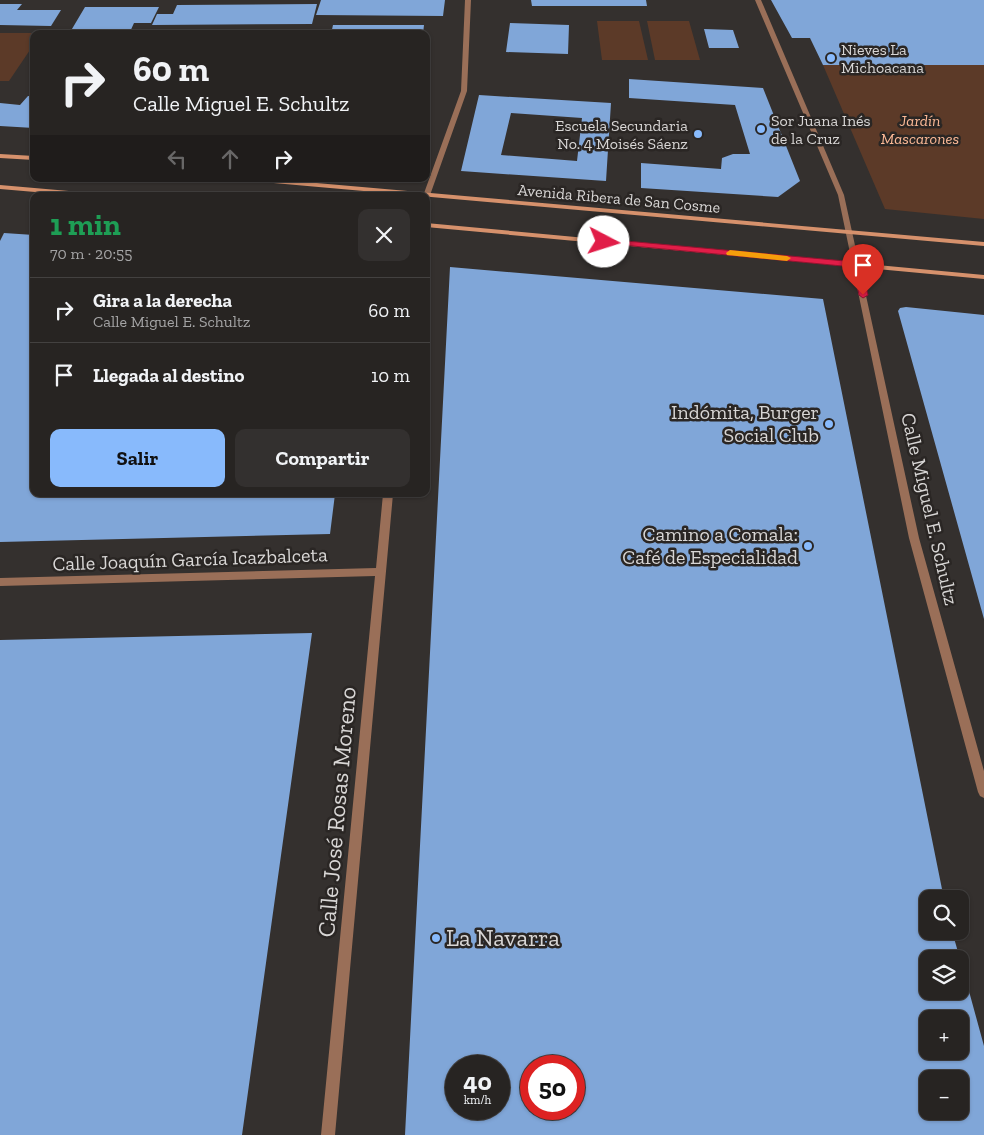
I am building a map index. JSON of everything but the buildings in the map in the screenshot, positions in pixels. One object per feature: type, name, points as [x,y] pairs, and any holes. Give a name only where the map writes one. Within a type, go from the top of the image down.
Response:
[{"type":"main road","points":[[0,156],[30,158]]},
{"type":"main road","name":"Avenida Ribera de San Cosme","points":[[283,182],[386,192]]},
{"type":"main road","points":[[0,187],[57,192]]},
{"type":"main road","name":"Avenida Ribera de San Cosme","points":[[430,196],[984,244]]},
{"type":"main road","points":[[430,226],[984,277]]},
{"type":"street","points":[[428,192],[464,91],[468,0]]},
{"type":"street","name":"Calle Miguel E. Schultz","points":[[758,0],[842,195],[848,232],[914,538],[984,792]]},
{"type":"street","name":"Calle José Rosas Moreno","points":[[328,1135],[388,497]]},
{"type":"street","name":"Calle Joaquín García Icazbalceta","points":[[0,582],[381,572]]},
{"type":"green space","points":[[597,21],[639,21],[648,60],[602,60]]},
{"type":"green space","points":[[647,21],[689,21],[700,60],[655,60]]},
{"type":"green space","points":[[0,33],[30,33],[30,50],[9,81],[0,81]]},
{"type":"green space","name":"Jardín Mascarones","points":[[823,65],[984,65],[984,219],[885,209]]},
{"type":"slow traffic","points":[[730,253],[787,258]]},
{"type":"place","name":"Nieves La Michoacana","points":[[831,58]]},
{"type":"place","name":"Sor Juana Inés de la Cruz","points":[[761,129]]},
{"type":"place","name":"Escuela Secundaria No. 4 Moisés Sáenz","points":[[698,134]]},
{"type":"place","name":"Indómita, Burger Social Club","points":[[829,424]]},
{"type":"place","name":"Camino a Comala: Café de Especialidad","points":[[808,546]]},
{"type":"place","name":"La Navarra","points":[[436,938]]},
{"type":"route","points":[[604,242],[856,265],[863,295]]}]
